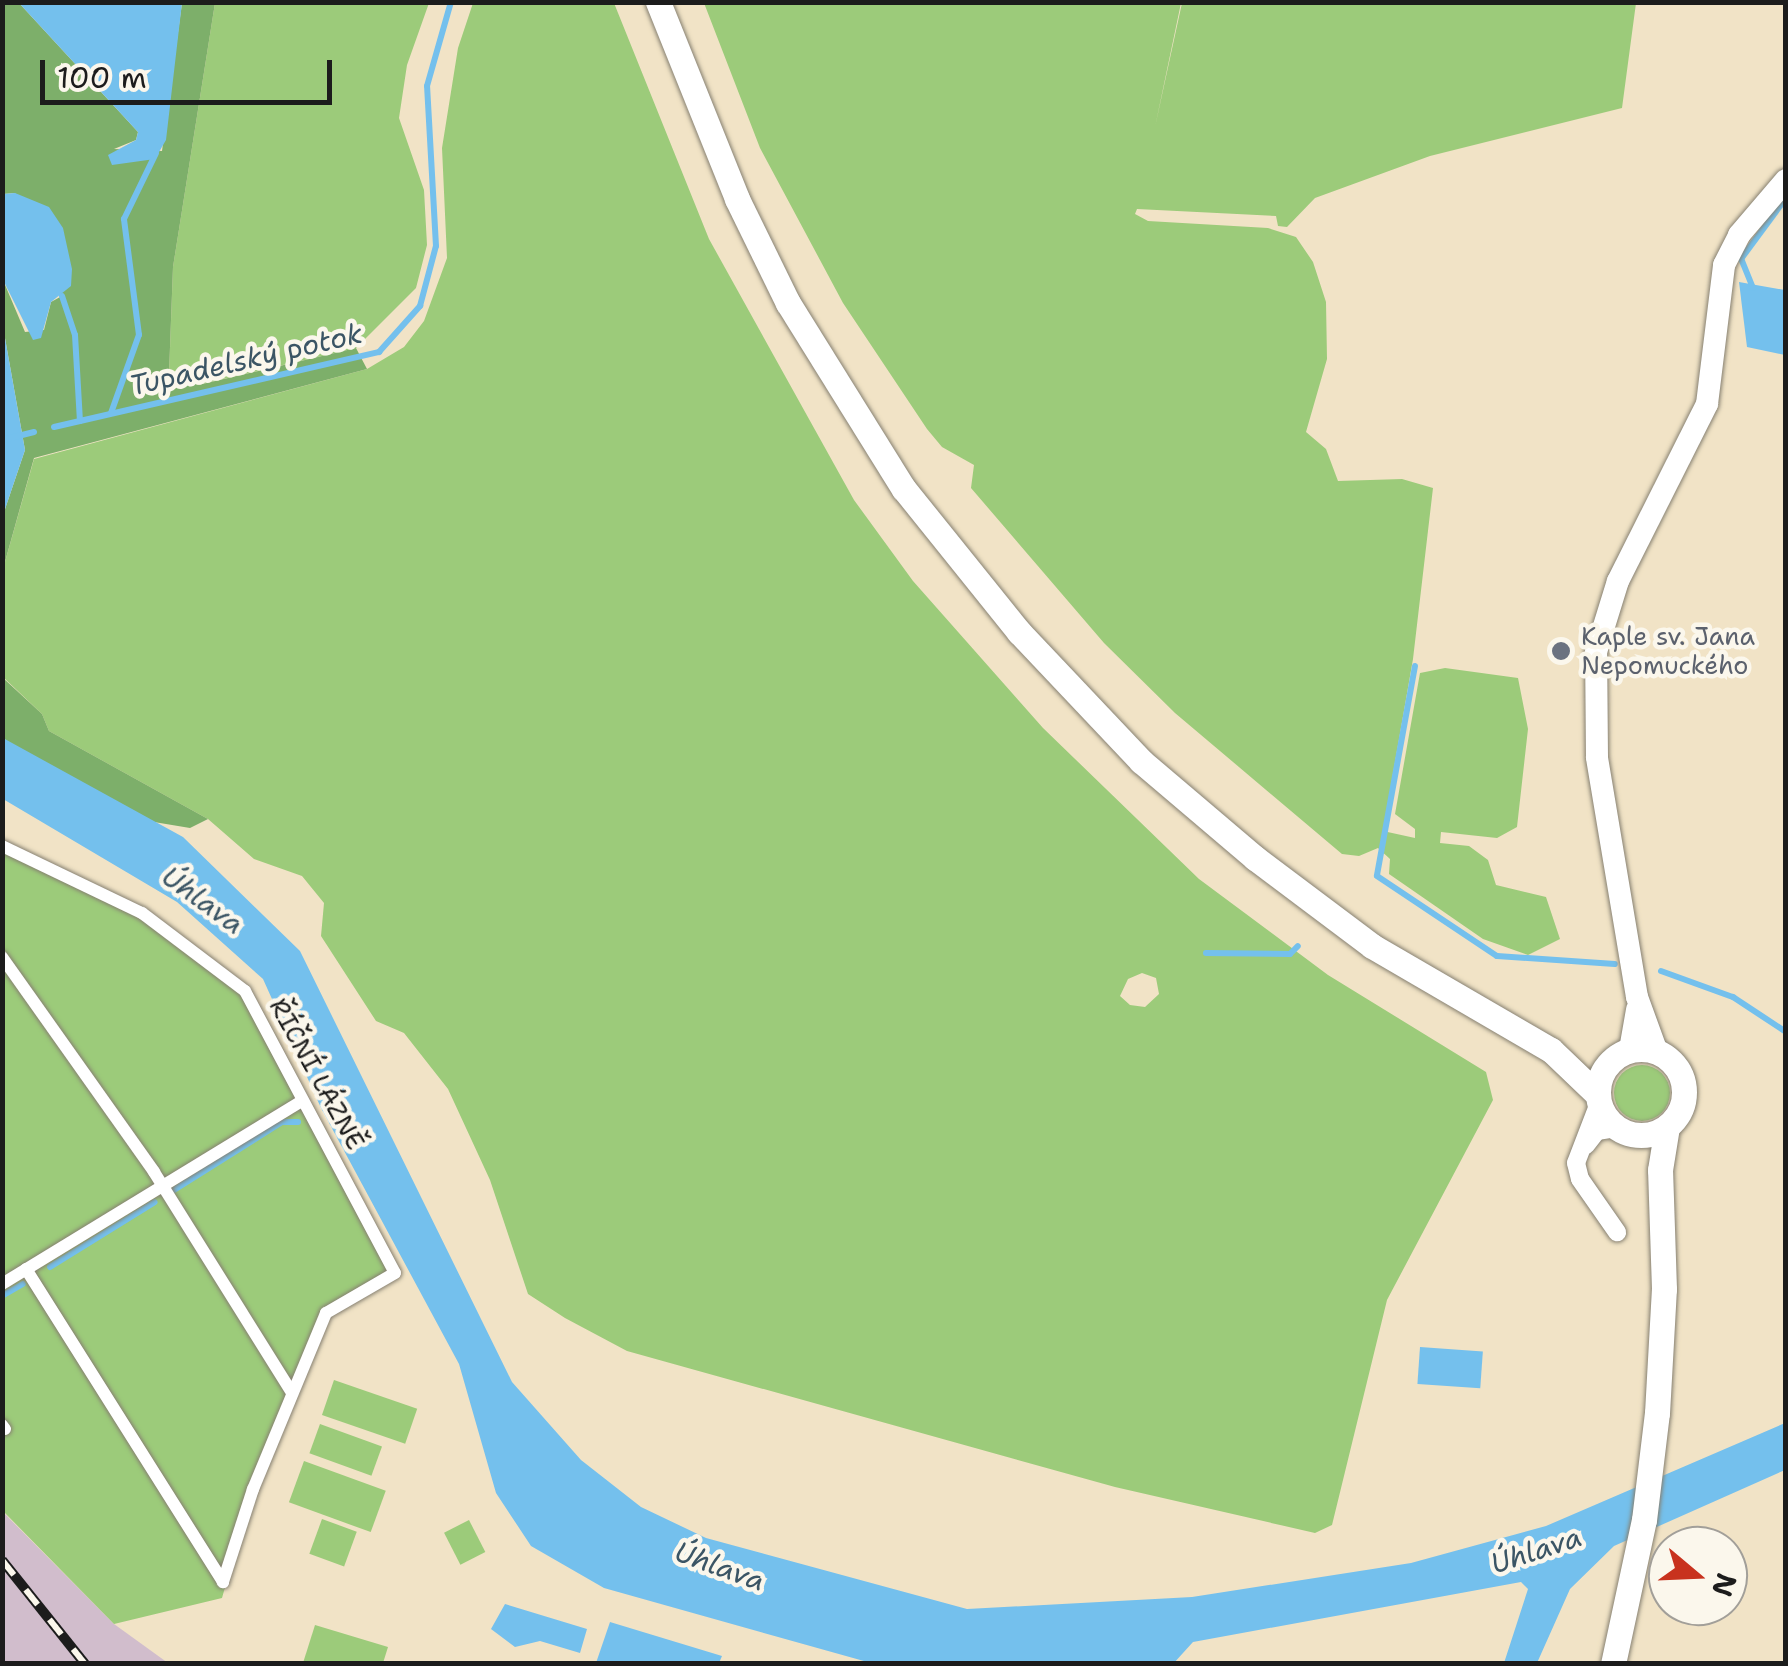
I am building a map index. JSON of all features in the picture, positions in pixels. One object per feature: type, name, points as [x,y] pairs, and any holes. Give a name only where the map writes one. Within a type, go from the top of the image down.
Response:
[{"type":"main road","points":[[658,2],[737,200],[788,304],[904,489],[1019,632],[1140,762],[1255,858],[1372,946],[1551,1050],[1660,1170]]},
{"type":"main road","points":[[1551,1050],[1657,1052],[1683,1082],[1680,1111],[1667,1127],[1660,1170],[1660,1377],[1646,1502],[1613,1664]]},
{"type":"main road","points":[[1598,1098],[1621,1054]]},
{"type":"main road","points":[[1626,1132],[1667,1127]]},
{"type":"street","points":[[1657,1052],[1637,996],[1597,757],[1596,652],[1618,582],[1707,404],[1724,265],[1739,236],[1786,180]]},
{"type":"street","name":"ŘÍČNÍ LÁZNĚ","points":[[2,846],[142,914],[219,966],[266,1024],[302,1101],[353,1184],[395,1273],[326,1313],[291,1391]]},
{"type":"street","points":[[2,956],[291,1391],[222,1582],[26,1269]]},
{"type":"street","points":[[1621,1054],[1637,996]]},
{"type":"street","points":[[1598,1098],[1579,1154],[1580,1179],[1617,1232]]},
{"type":"street","points":[[2,1284],[302,1101]]},
{"type":"street","points":[[1579,1154],[1597,1131],[1626,1132]]},
{"type":"shaded area","points":[[2,1511],[114,1624],[168,1663],[3,1663]]},
{"type":"green space","points":[[3,3],[19,3],[138,132],[136,140],[114,149],[162,151],[182,3],[215,3],[173,267],[169,374],[198,385],[356,348],[367,369],[34,458],[3,569],[3,515],[25,450],[3,327],[3,280],[25,332],[44,330],[51,302],[62,296],[15,193],[3,194]]},
{"type":"green space","points":[[215,3],[429,3],[407,65],[399,118],[424,190],[427,245],[416,288],[356,348],[197,385],[169,375],[173,267]]},
{"type":"green space","points":[[473,3],[614,3],[709,239],[854,500],[913,581],[1043,728],[1199,879],[1328,975],[1486,1072],[1493,1100],[1387,1300],[1332,1525],[1315,1533],[1115,1487],[627,1351],[565,1318],[528,1294],[490,1180],[448,1089],[404,1033],[376,1021],[321,936],[324,903],[302,876],[254,859],[208,819],[49,731],[42,714],[3,677],[3,569],[34,459],[367,369],[404,347],[424,321],[447,258],[442,148],[458,48]],"holes":[[[1142,973],[1156,978],[1159,994],[1145,1007],[1130,1005],[1120,996],[1128,979]]]},
{"type":"green space","points":[[704,3],[1181,3],[1155,127],[1182,3],[1636,3],[1622,108],[1430,156],[1315,198],[1287,227],[1278,226],[1276,216],[1137,209],[1135,214],[1148,221],[1268,228],[1296,237],[1313,262],[1326,302],[1327,359],[1306,432],[1326,449],[1338,481],[1402,479],[1433,488],[1413,659],[1383,831],[1415,838],[1415,829],[1395,814],[1420,673],[1445,668],[1518,678],[1528,729],[1517,827],[1497,838],[1441,832],[1440,843],[1469,846],[1488,860],[1496,885],[1546,897],[1560,939],[1528,955],[1483,939],[1389,874],[1390,859],[1378,848],[1359,856],[1342,854],[1175,713],[1104,643],[971,488],[974,465],[942,447],[927,429],[843,303],[760,148]]},
{"type":"green space","points":[[2,677],[42,714],[49,731],[208,819],[190,828],[154,822],[30,758],[3,738]]},
{"type":"green space","points":[[2,846],[142,913],[245,991],[395,1273],[326,1313],[253,1489],[222,1598],[114,1624],[3,1511]]},
{"type":"green space","points":[[1642,1065],[1662,1073],[1670,1093],[1662,1113],[1642,1121],[1622,1113],[1614,1093],[1622,1073]]},
{"type":"green space","points":[[334,1380],[417,1409],[405,1444],[322,1415]]},
{"type":"green space","points":[[320,1424],[382,1447],[371,1476],[309,1453]]},
{"type":"green space","points":[[304,1461],[386,1491],[371,1532],[289,1502]]},
{"type":"green space","points":[[322,1519],[357,1532],[344,1566],[309,1554]]},
{"type":"green space","points":[[469,1520],[485,1552],[460,1565],[444,1533]]},
{"type":"green space","points":[[315,1625],[388,1647],[383,1663],[303,1663]]},
{"type":"water","points":[[19,3],[182,3],[166,140],[155,159],[112,165],[108,155],[136,140],[138,132]]},
{"type":"water","points":[[15,193],[49,207],[63,228],[72,269],[71,286],[51,302],[41,338],[33,340],[3,280],[3,194]]},
{"type":"water","points":[[1739,282],[1785,290],[1785,355],[1747,347]]},
{"type":"water","points":[[2,327],[25,450],[3,515]]},
{"type":"water","name":"Úhlava","points":[[3,738],[183,837],[300,951],[512,1382],[581,1460],[641,1507],[706,1538],[967,1609],[1192,1597],[1411,1563],[1546,1526],[1785,1423],[1785,1470],[1659,1526],[1648,1526],[1648,1531],[1614,1546],[1570,1589],[1537,1663],[1504,1663],[1528,1589],[1521,1582],[1193,1642],[1173,1664],[871,1663],[604,1588],[531,1546],[496,1493],[459,1364],[321,1108],[263,979],[177,902],[3,799]]},
{"type":"water","points":[[1420,1347],[1483,1351],[1480,1388],[1417,1384]]},
{"type":"water","points":[[505,1604],[587,1629],[580,1653],[540,1641],[515,1647],[491,1629]]},
{"type":"water","points":[[610,1622],[722,1656],[719,1663],[596,1663]]},
{"type":"waterway","name":"Tupadelský potok","points":[[54,427],[379,352],[420,306],[436,246],[427,86],[451,2]]},
{"type":"waterway","points":[[111,413],[139,335],[124,219],[156,153]]},
{"type":"waterway","name":"Tupadelský potok","points":[[1753,288],[1741,259],[1786,198]]},
{"type":"waterway","points":[[62,296],[75,335],[80,421]]},
{"type":"waterway","points":[[2,440],[34,432]]},
{"type":"waterway","points":[[1415,666],[1377,876],[1497,956],[1615,964]]},
{"type":"waterway","points":[[1206,953],[1290,954],[1298,946]]},
{"type":"waterway","points":[[1661,971],[1733,997],[1786,1032]]},
{"type":"waterway","points":[[174,1190],[282,1122],[298,1122]]},
{"type":"waterway","points":[[50,1267],[155,1202]]},
{"type":"waterway","points":[[2,1296],[23,1284]]},
{"type":"railway","points":[[2,1560],[85,1664]]},
{"type":"place","name":"Kaple sv. Jana Nepomuckého","points":[[1561,651]]}]
